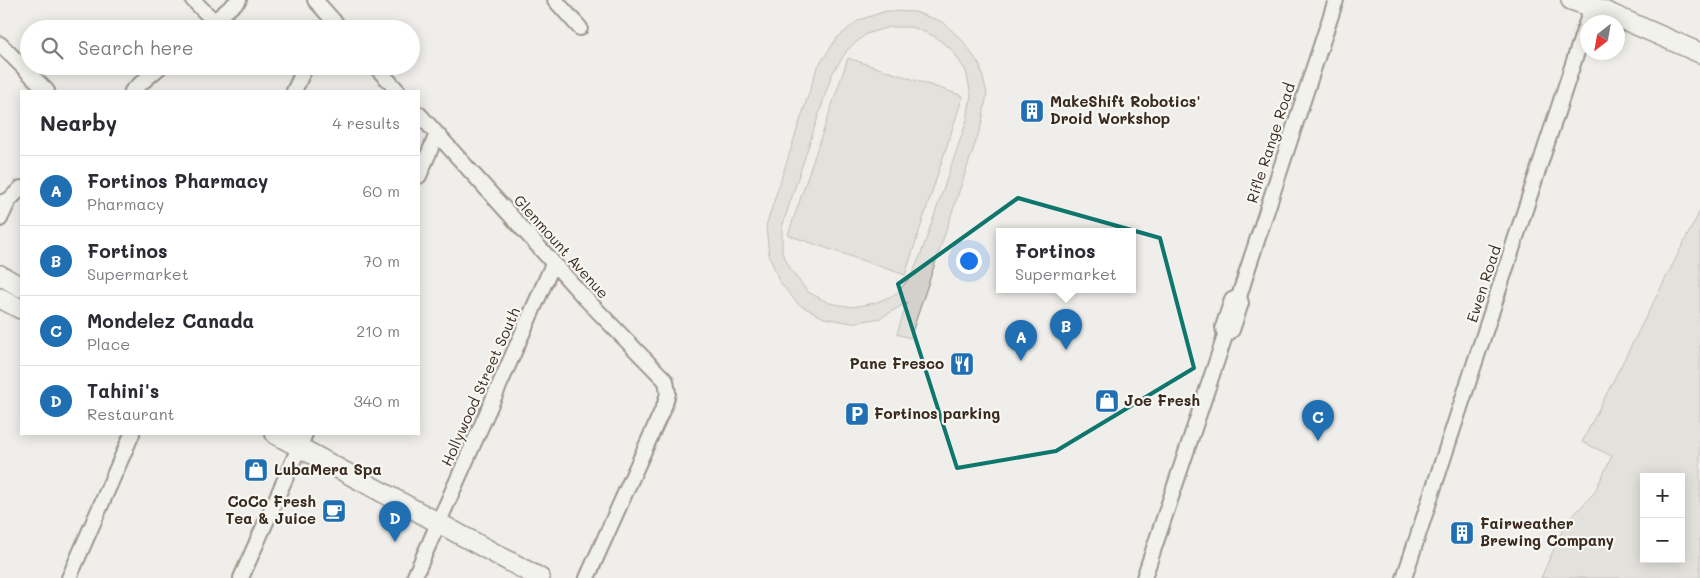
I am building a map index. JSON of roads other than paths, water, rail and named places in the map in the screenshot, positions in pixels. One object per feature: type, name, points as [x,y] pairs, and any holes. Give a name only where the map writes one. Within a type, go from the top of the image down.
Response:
[{"type":"main road","points":[[1571,0],[1593,4],[1700,53]]},
{"type":"main road","points":[[0,275],[20,286]]},
{"type":"main road","points":[[0,298],[13,308]]},
{"type":"main road","points":[[280,435],[302,440],[439,523],[540,578]]},
{"type":"street","points":[[193,0],[206,20]]},
{"type":"street","points":[[215,20],[239,0]]},
{"type":"street","points":[[315,0],[325,20]]},
{"type":"street","points":[[555,0],[580,28]]},
{"type":"street","name":"Rifle Range Road","points":[[1144,578],[1225,336],[1223,327],[1232,300],[1239,297],[1336,0]]},
{"type":"street","name":"Ewen Road","points":[[1404,578],[1593,4]]},
{"type":"street","points":[[0,44],[20,64]]},
{"type":"street","points":[[31,75],[46,90]]},
{"type":"street","points":[[133,90],[151,75]]},
{"type":"street","points":[[294,90],[302,75]]},
{"type":"street","points":[[383,75],[397,90]]},
{"type":"street","name":"Glenmount Avenue","points":[[420,115],[553,264],[666,381],[668,392],[665,404],[588,578]]},
{"type":"street","points":[[420,174],[437,134]]},
{"type":"street","points":[[0,219],[4,201],[20,189]]},
{"type":"street","name":"Hollywood Street South","points":[[414,578],[553,264]]},
{"type":"street","points":[[69,578],[132,435]]},
{"type":"street","points":[[242,578],[302,440]]},
{"type":"place","name":"MakeShift Robotics' Droid Workshop","points":[[1032,111]]},
{"type":"place","name":"Fortinos","points":[[1066,350]]},
{"type":"place","name":"Fortinos Pharmacy","points":[[1021,361]]},
{"type":"place","name":"Pane Fresco","points":[[962,364]]},
{"type":"place","name":"Joe Fresh","points":[[1107,401]]},
{"type":"place","name":"Fortinos parking","points":[[857,414]]},
{"type":"place","name":"Mondelez Canada","points":[[1318,441]]},
{"type":"place","name":"LubaMera Spa","points":[[256,470]]},
{"type":"place","name":"CoCo Fresh Tea & Juice","points":[[334,511]]},
{"type":"place","name":"Fairweather Brewing Company","points":[[1462,533]]},
{"type":"place","name":"Tahini's","points":[[395,542]]}]
